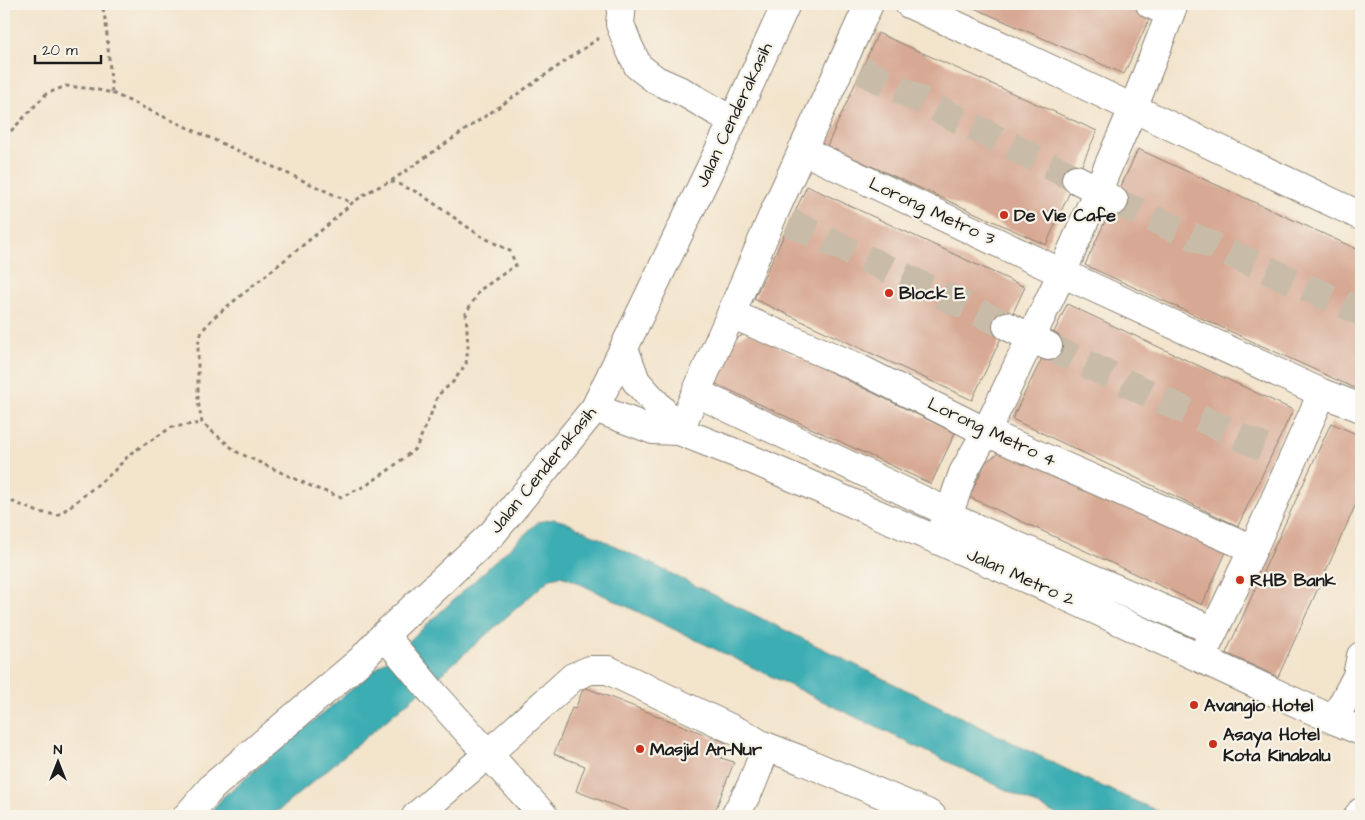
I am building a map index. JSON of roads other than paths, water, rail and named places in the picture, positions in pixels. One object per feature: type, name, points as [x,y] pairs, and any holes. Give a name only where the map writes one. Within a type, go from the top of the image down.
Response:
[{"type":"street","name":"Jalan Cenderakasih","points":[[187,816],[213,786],[360,661],[388,640],[493,533],[595,408],[733,121],[786,4]]},
{"type":"street","points":[[679,431],[731,314],[781,218],[802,150],[852,66],[869,4]]},
{"type":"street","points":[[909,4],[1361,216]]},
{"type":"street","points":[[935,523],[1039,342],[1062,273],[1096,190],[1133,109],[1165,7]]},
{"type":"street","points":[[621,14],[628,46],[638,66],[656,80],[683,92],[733,121]]},
{"type":"street","name":"Lorong Metro 3","points":[[802,150],[1062,273],[1322,393],[1361,408]]},
{"type":"street","name":"Lorong Metro 4","points":[[731,314],[852,364],[986,432],[1253,549]]},
{"type":"street","points":[[1006,326],[1039,342]]},
{"type":"street","name":"Jalan Metro 2","points":[[624,348],[636,381],[679,431]]},
{"type":"street","points":[[697,393],[935,523],[1214,631]]},
{"type":"street","points":[[1201,658],[1253,549],[1283,456],[1322,393]]},
{"type":"street","name":"Jalan Metro 2","points":[[595,408],[653,430],[679,431],[753,460],[935,523],[1050,589],[1361,733]]},
{"type":"street","points":[[388,640],[432,692],[544,816]]},
{"type":"street","points":[[1334,720],[1357,676],[1361,656]]},
{"type":"street","points":[[416,816],[573,677],[590,670],[608,670],[748,736],[760,744],[819,767],[932,816]]},
{"type":"street","points":[[735,816],[751,786],[764,753],[760,744]]},
{"type":"street","points":[[1358,816],[1361,812]]},
{"type":"water","points":[[554,519],[583,530],[1088,780],[1169,816],[1060,816],[570,579],[560,576],[551,578],[439,676],[272,816],[207,816],[224,796],[408,642],[538,522]]},
{"type":"tunnel","points":[[861,70],[1076,179]]},
{"type":"tunnel","points":[[1114,201],[1361,312]]},
{"type":"tunnel","points":[[789,222],[1007,326]]},
{"type":"tunnel","points":[[1048,346],[1273,452]]},
{"type":"place","name":"De Vie Cafe","points":[[1004,215]]},
{"type":"place","name":"Block E","points":[[889,293]]},
{"type":"place","name":"RHB Bank","points":[[1240,580]]},
{"type":"place","name":"Avangio Hotel","points":[[1194,705]]},
{"type":"place","name":"Asaya Hotel Kota Kinabalu","points":[[1213,744]]},
{"type":"place","name":"Masjid An-Nur","points":[[640,749]]}]
